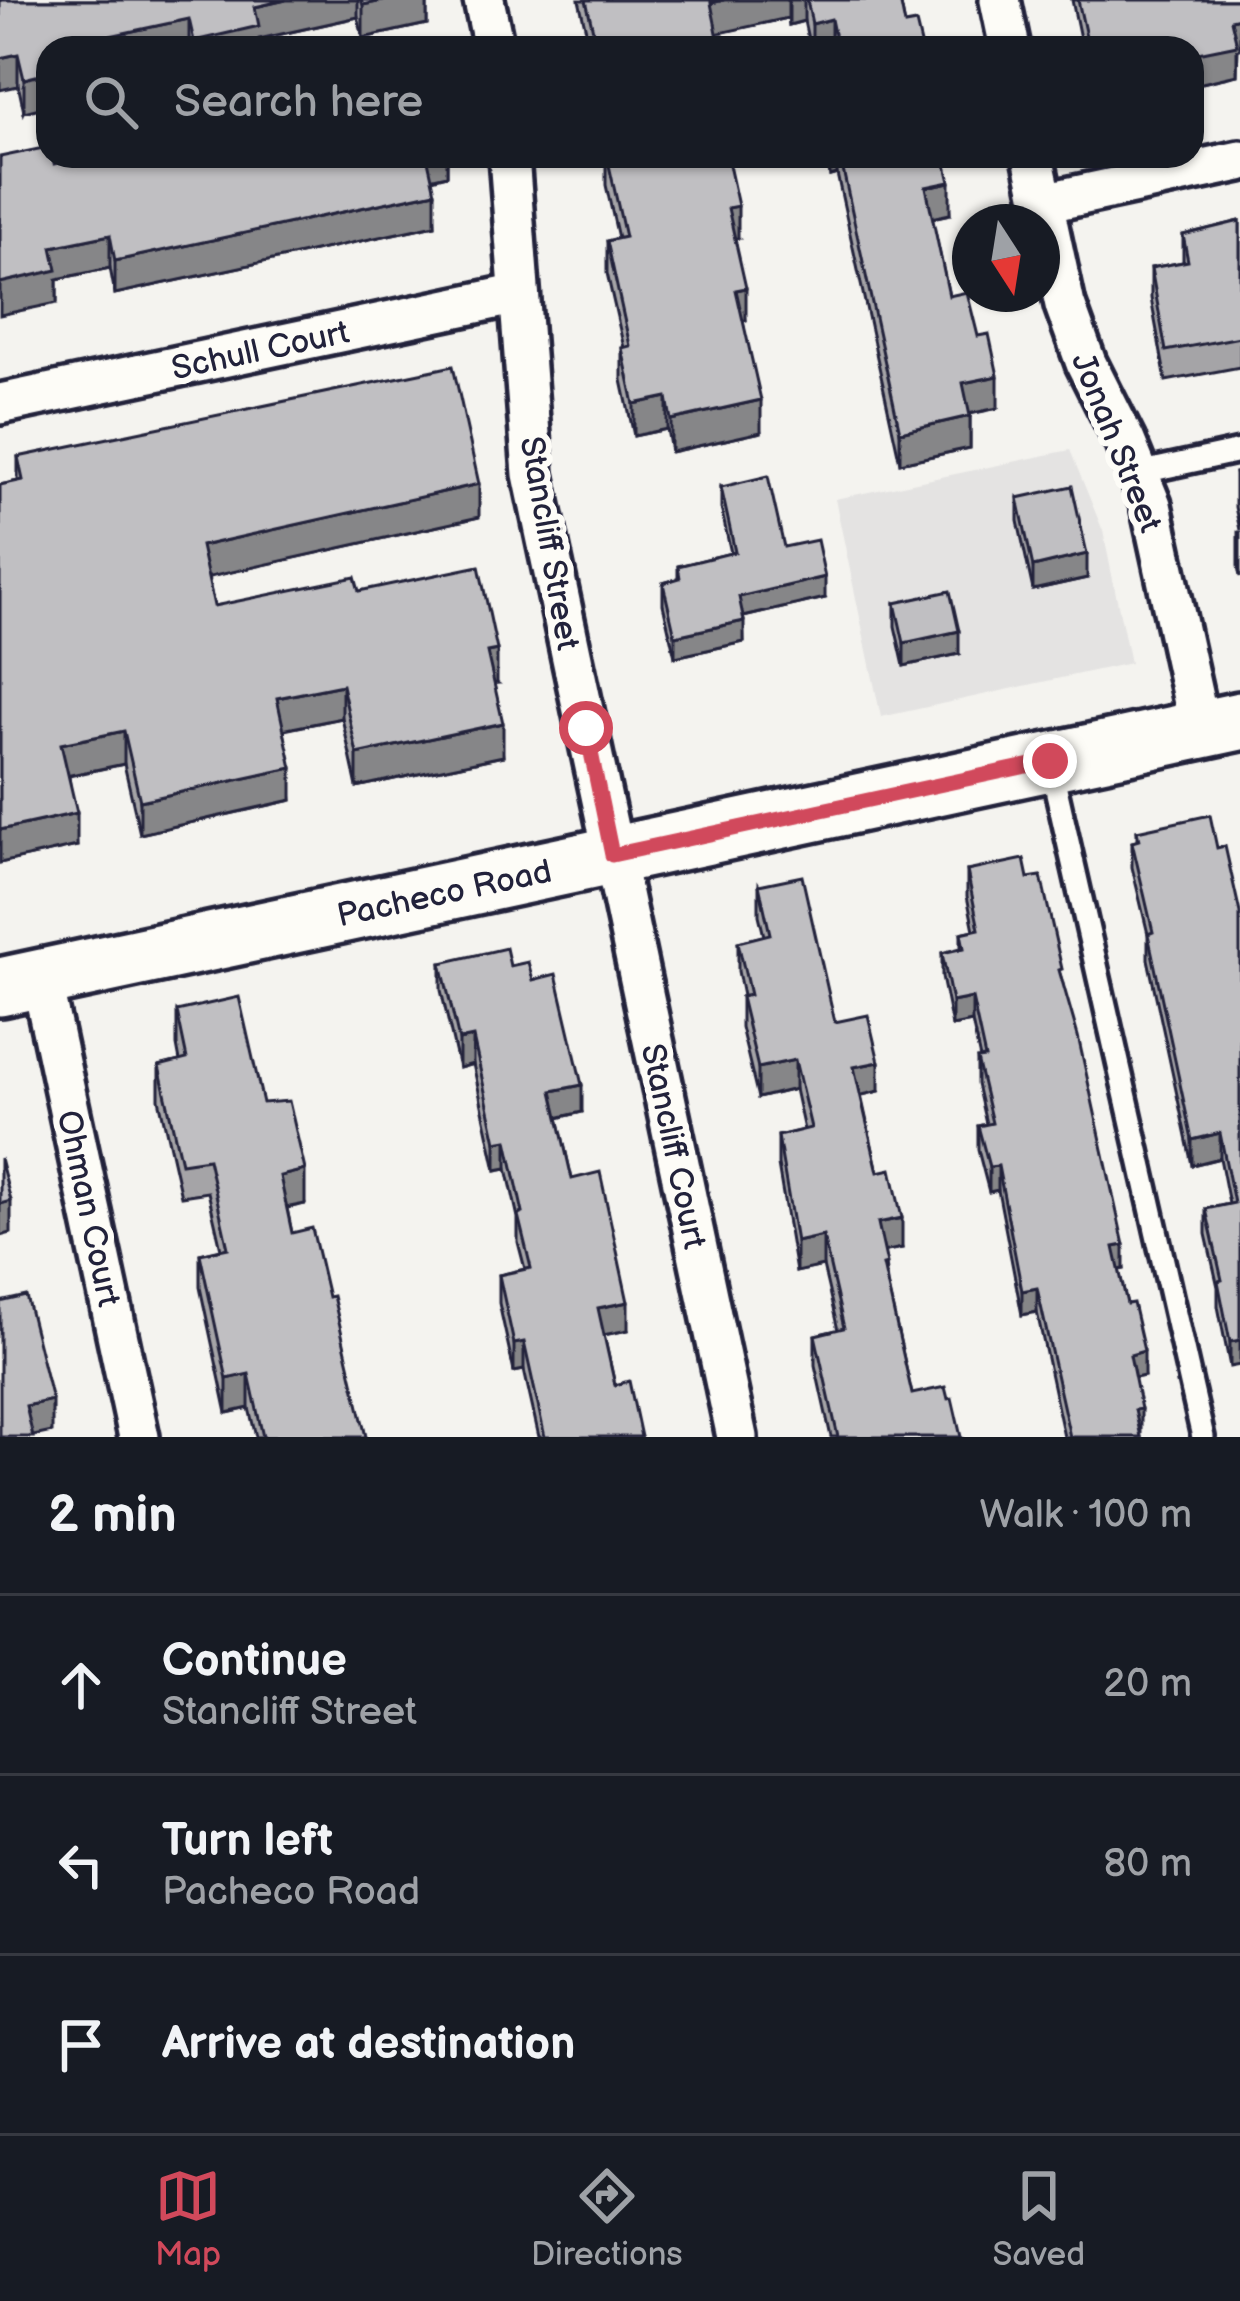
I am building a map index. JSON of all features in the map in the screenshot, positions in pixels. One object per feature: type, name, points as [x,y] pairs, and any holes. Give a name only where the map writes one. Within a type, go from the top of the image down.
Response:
[{"type":"street","points":[[484,0],[492,36]]},
{"type":"street","points":[[1000,0],[1008,36]]},
{"type":"street","points":[[1043,203],[1240,161]]},
{"type":"street","name":"Stancliff Street","points":[[510,168],[533,474],[612,855]]},
{"type":"street","name":"Jonah Street","points":[[1036,168],[1065,305],[1151,505],[1220,726]]},
{"type":"street","name":"Schull Court","points":[[0,404],[519,294]]},
{"type":"street","name":"Pacheco Road","points":[[20,983],[1220,726]]},
{"type":"street","name":"Stancliff Court","points":[[612,855],[737,1437]]},
{"type":"street","name":"Ohman Court","points":[[20,983],[139,1437]]},
{"type":"lane","points":[[1138,473],[1240,451]]},
{"type":"lane","points":[[1050,761],[1202,1437]]},
{"type":"shaded area","points":[[1070,450],[1103,531],[1130,663],[881,717],[835,499]]},
{"type":"building","points":[[0,0],[286,0],[255,7],[259,26],[216,36],[193,36],[189,19],[109,36],[36,36],[36,76],[24,79],[18,54],[0,58]]},
{"type":"building","points":[[586,0],[724,0],[711,3],[718,36],[594,36]]},
{"type":"building","points":[[807,0],[900,0],[905,25],[916,23],[919,36],[835,36],[831,19],[812,24]]},
{"type":"building","points":[[1078,0],[1240,0],[1240,18],[1231,20],[1237,45],[1204,52],[1204,36],[1086,36]]},
{"type":"building","points":[[36,150],[36,168],[430,168],[435,192],[115,261],[110,235],[52,247],[57,270],[0,283],[0,157]]},
{"type":"building","points":[[610,168],[730,168],[738,206],[728,208],[746,288],[736,290],[761,400],[671,420],[667,397],[634,404],[622,348],[630,346],[607,241],[625,237]]},
{"type":"building","points":[[843,168],[947,168],[950,182],[926,187],[952,312],[972,312],[978,336],[989,334],[998,376],[963,383],[970,416],[900,432]]},
{"type":"building","points":[[1240,221],[1240,337],[1166,351],[1151,268],[1188,261],[1183,235]]},
{"type":"building","points":[[453,366],[479,484],[201,546],[214,606],[355,577],[359,591],[479,566],[497,650],[487,652],[503,723],[357,754],[342,685],[277,698],[292,768],[140,801],[124,731],[61,744],[77,813],[0,830],[0,485],[23,480],[18,457]]},
{"type":"building","points":[[768,476],[784,547],[817,540],[825,577],[739,597],[744,621],[675,636],[663,583],[680,578],[678,566],[735,552],[721,487]]},
{"type":"building","points":[[1072,486],[1087,554],[1033,567],[1018,498]]},
{"type":"building","points":[[950,591],[959,631],[904,643],[895,603]]},
{"type":"building","points":[[1210,815],[1217,848],[1225,846],[1240,913],[1240,1340],[1230,1342],[1206,1209],[1234,1203],[1220,1133],[1192,1140],[1132,842],[1139,840],[1137,831]]},
{"type":"building","points":[[1024,859],[1028,878],[1041,876],[1124,1245],[1114,1247],[1144,1351],[1130,1355],[1141,1409],[1135,1410],[1141,1437],[1070,1437],[1037,1288],[1022,1291],[998,1166],[989,1167],[978,1126],[992,1123],[977,1059],[985,1058],[972,998],[952,1002],[942,953],[964,948],[961,933],[979,929],[967,871]]},
{"type":"building","points":[[802,876],[835,1022],[868,1015],[879,1062],[854,1067],[878,1172],[891,1169],[902,1218],[878,1223],[912,1394],[945,1387],[961,1437],[838,1437],[815,1335],[844,1328],[823,1236],[796,1242],[778,1136],[811,1128],[795,1060],[758,1068],[741,997],[750,995],[738,942],[770,934],[759,885]]},
{"type":"building","points":[[506,948],[510,966],[528,962],[533,980],[556,974],[582,1085],[552,1091],[572,1179],[600,1172],[628,1302],[598,1308],[615,1385],[629,1381],[641,1437],[545,1437],[524,1342],[514,1344],[499,1275],[531,1268],[518,1215],[523,1213],[507,1140],[496,1142],[473,1037],[459,1040],[441,963]]},
{"type":"building","points":[[239,997],[263,1103],[289,1101],[305,1170],[280,1176],[292,1233],[312,1228],[366,1437],[263,1437],[249,1374],[227,1379],[200,1254],[228,1248],[208,1159],[181,1163],[159,1066],[187,1059],[177,1011]]},
{"type":"building","points":[[0,1158],[11,1201],[0,1204]]},
{"type":"building","points":[[26,1296],[52,1400],[26,1406],[33,1437],[0,1437],[0,1302]]},
{"type":"route","points":[[586,728],[612,855],[1050,761]]}]
